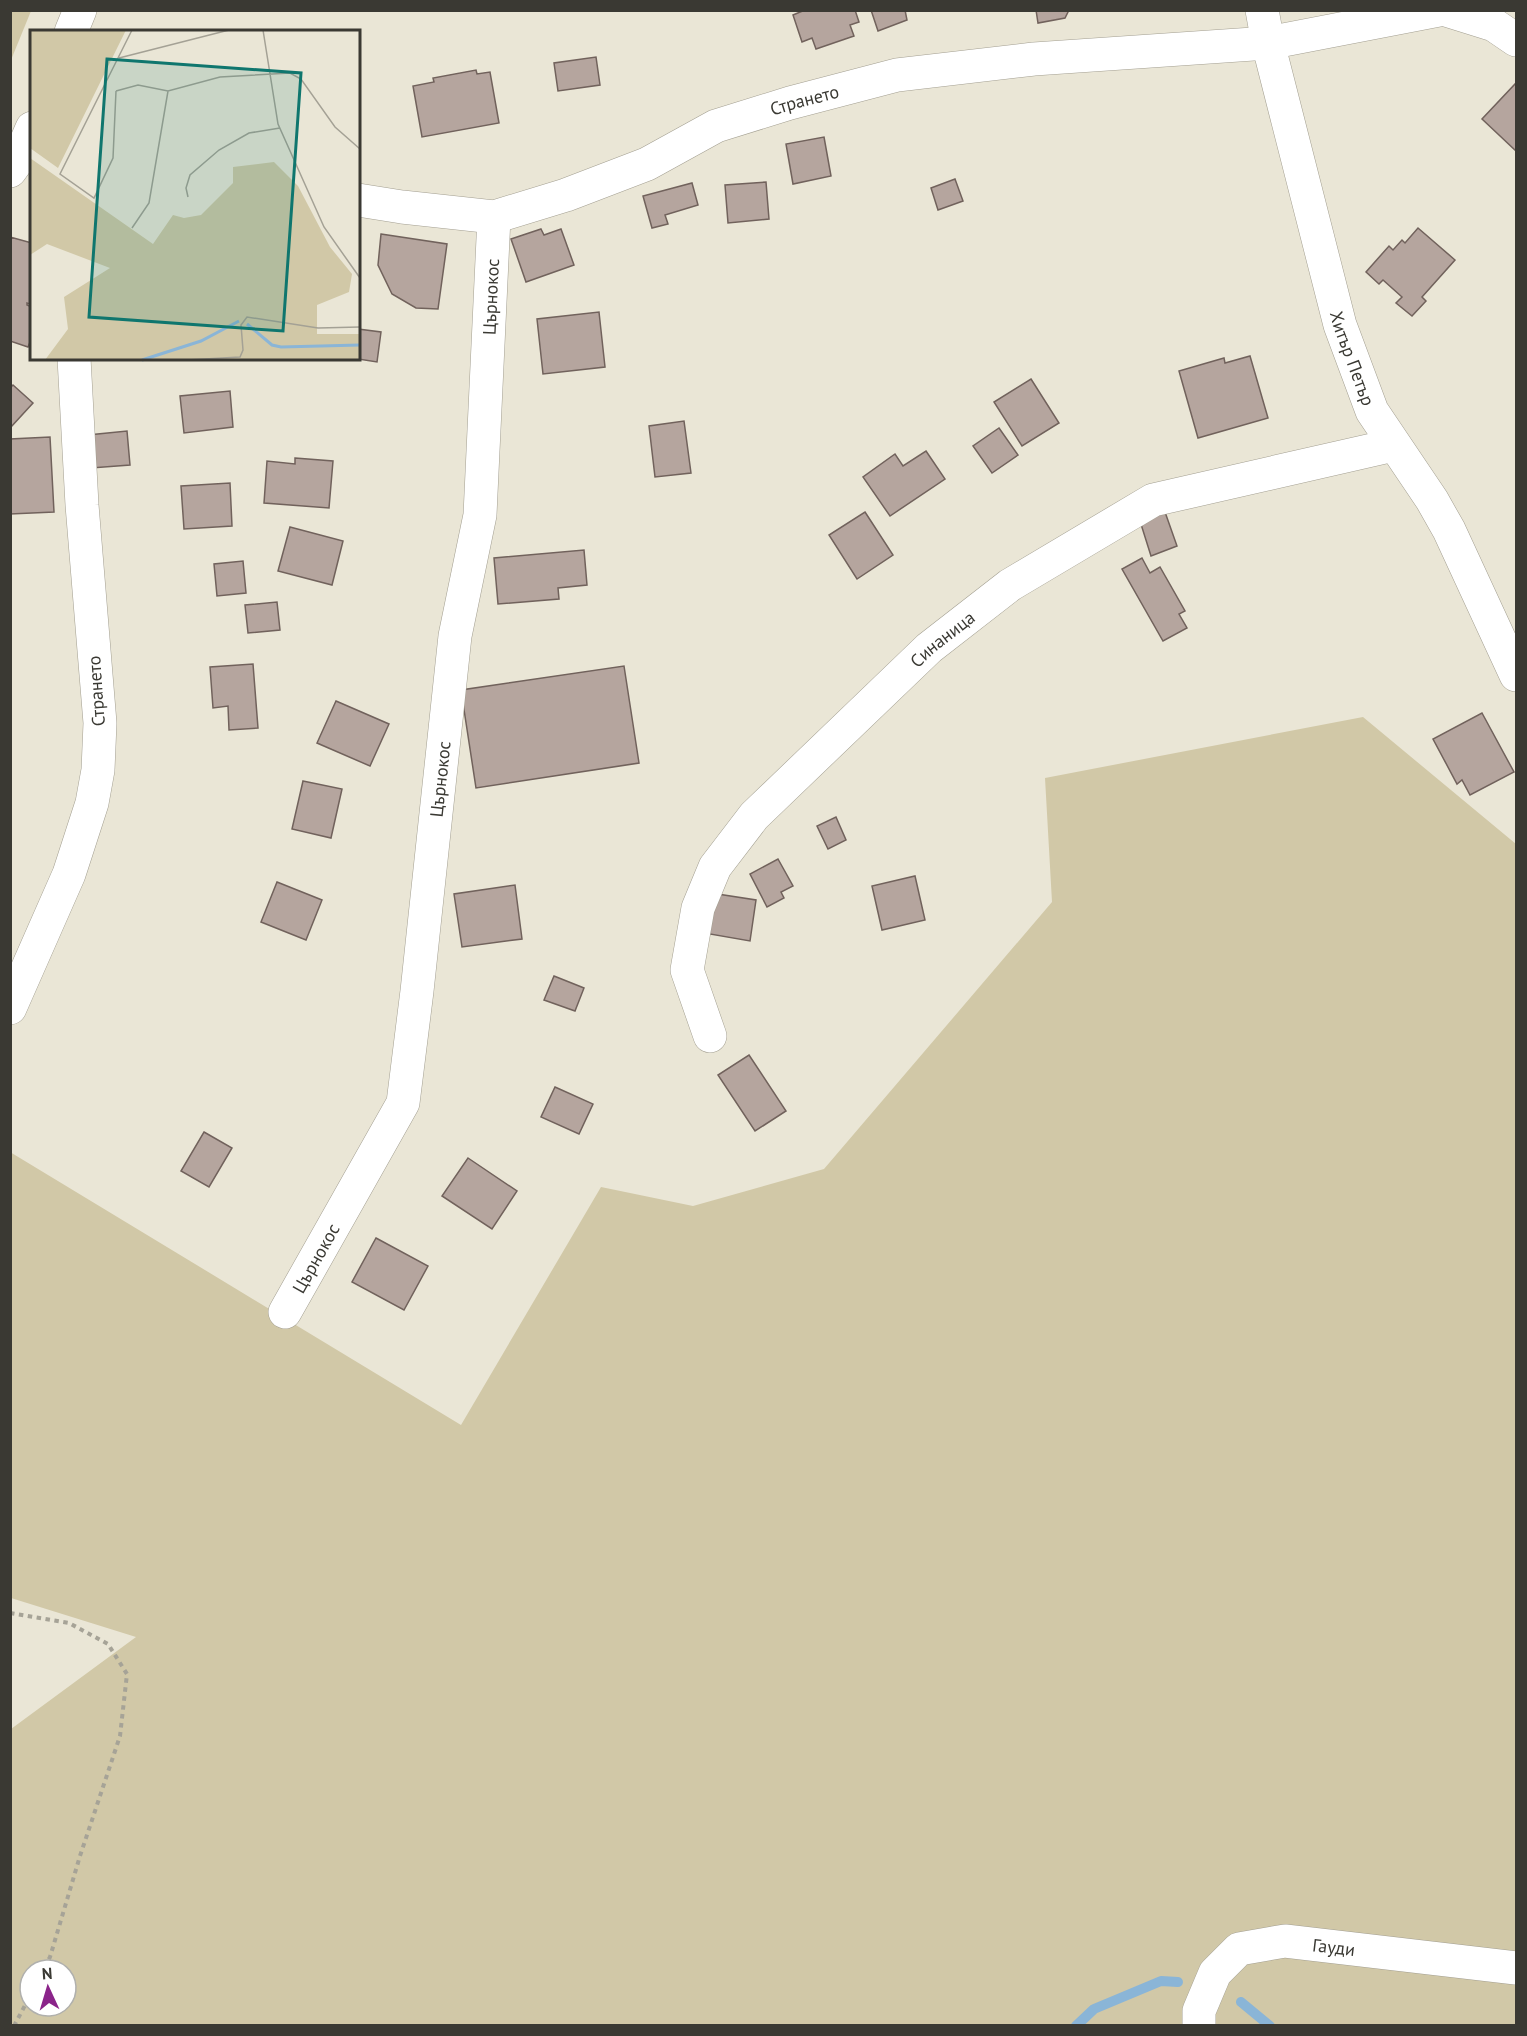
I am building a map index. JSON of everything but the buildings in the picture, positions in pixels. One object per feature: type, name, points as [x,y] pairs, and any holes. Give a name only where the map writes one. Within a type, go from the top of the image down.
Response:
[{"type":"street","points":[[72,30],[80,10]]},
{"type":"street","name":"Хитър Петър","points":[[1262,10],[1268,43],[1340,325],[1372,411],[1432,500],[1449,530],[1516,675]]},
{"type":"street","name":"Странето","points":[[360,200],[494,217],[566,195],[647,164],[716,126],[790,103],[897,75],[1034,59],[1268,43],[1439,10]]},
{"type":"street","points":[[1446,10],[1494,25],[1516,40]]},
{"type":"street","points":[[20,170],[30,135]]},
{"type":"street","name":"Църнокос","points":[[285,1312],[403,1103],[420,968],[455,636],[480,515],[494,217]]},
{"type":"street","name":"Странето","points":[[10,1008],[69,874],[92,803],[98,770],[100,723],[82,505],[74,360]]},
{"type":"street","name":"Синаница","points":[[710,1036],[687,970],[698,908],[715,867],[754,816],[928,648],[1010,585],[1153,500],[1394,445]]},
{"type":"street","name":"Гауди","points":[[1199,2025],[1199,2011],[1215,1973],[1239,1949],[1285,1941],[1516,1968]]},
{"type":"path","points":[[10,1613],[69,1623],[108,1644],[127,1674],[120,1736],[49,1958]]},
{"type":"shaded area","points":[[10,11],[31,11],[11,60]]},
{"type":"shaded area","points":[[1363,717],[1516,844],[1516,2025],[11,2025],[11,1729],[136,1637],[11,1598],[10,1152],[461,1425],[601,1187],[693,1206],[824,1169],[1052,902],[1045,778]]},
{"type":"waterway","points":[[1076,2026],[1094,2009],[1161,1981],[1178,1982]]},
{"type":"waterway","points":[[1241,2002],[1270,2026]]}]
